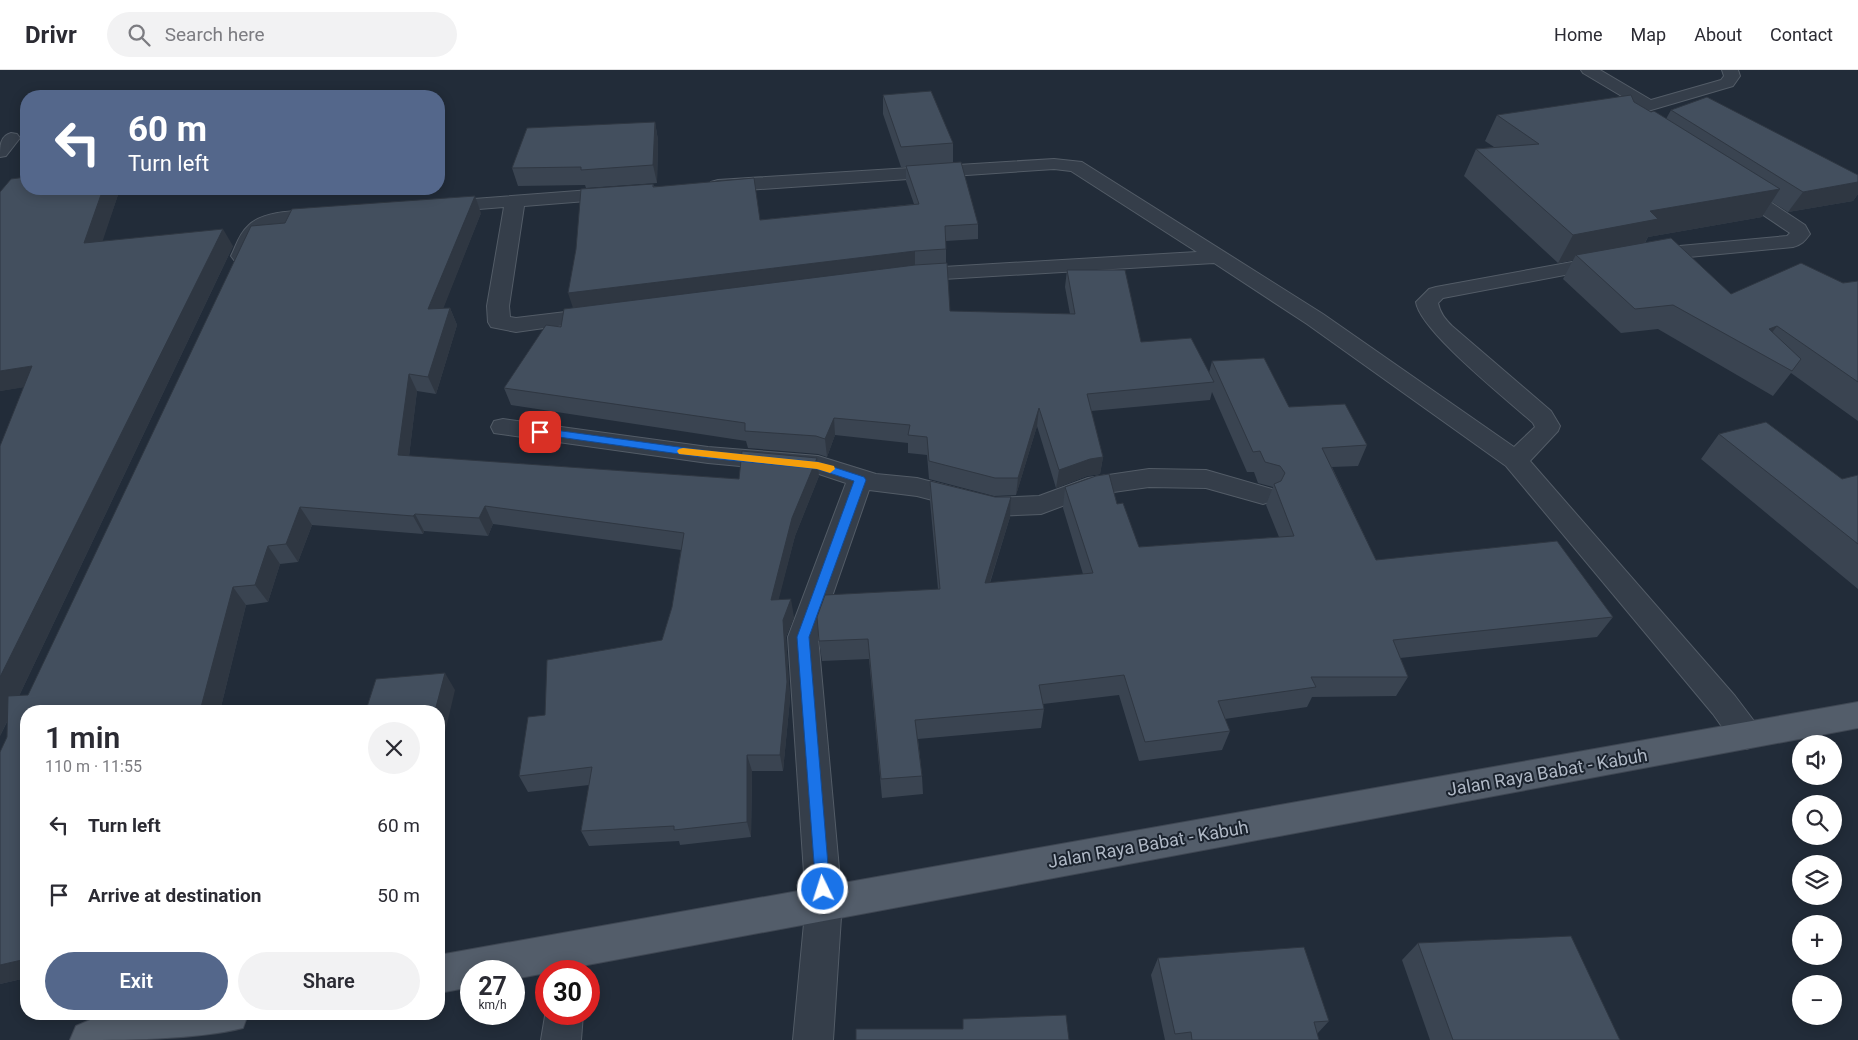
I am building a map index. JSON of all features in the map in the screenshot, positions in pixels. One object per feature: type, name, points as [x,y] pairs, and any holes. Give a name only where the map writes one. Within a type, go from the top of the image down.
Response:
[{"type":"main road","name":"Jalan Raya Babat - Kabuh","points":[[568,960],[824,902],[1858,715]]},
{"type":"main road","name":"Jalan Raya Babat - Kabuh","points":[[445,973],[535,964]]},
{"type":"main road","points":[[90,1040],[197,1020]]},
{"type":"street","points":[[1589,70],[1648,106]]},
{"type":"street","points":[[1654,136],[1629,121],[1623,115],[1626,112],[1728,83],[1732,76],[1730,70]]},
{"type":"street","points":[[0,152],[11,138]]},
{"type":"street","points":[[700,188],[1071,164],[1076,166],[1315,319],[1515,460],[1724,705],[1746,736]]},
{"type":"street","points":[[1515,460],[1546,431],[1548,426],[1542,417],[1432,319],[1427,302],[1436,293],[1644,255],[1793,241],[1799,237],[1798,229],[1720,178]]},
{"type":"street","points":[[417,207],[642,192]]},
{"type":"street","points":[[515,201],[498,306],[499,322],[516,325],[621,311]]},
{"type":"street","points":[[232,276],[253,231],[260,224],[273,220],[348,213]]},
{"type":"street","points":[[886,278],[916,274],[1217,256]]},
{"type":"street","points":[[503,427],[708,455],[818,465],[860,480],[917,487],[994,507],[1041,505],[1088,487],[1149,478],[1206,479],[1263,496]]},
{"type":"street","points":[[813,1040],[824,902],[803,637],[860,480]]},
{"type":"street","points":[[561,1040],[563,1025]]},
{"type":"building","points":[[931,91],[953,143],[901,147],[883,95]]},
{"type":"building","points":[[1631,95],[1634,102],[1651,112],[1654,111],[1780,189],[1650,211],[1658,219],[1573,235],[1476,149],[1539,144],[1497,115]]},
{"type":"building","points":[[1707,97],[1858,175],[1858,182],[1803,192],[1671,110]]},
{"type":"building","points":[[655,122],[653,165],[581,170],[581,167],[512,168],[527,128]]},
{"type":"building","points":[[961,162],[978,224],[945,226],[946,249],[915,251],[568,293],[576,249],[581,189],[653,184],[653,187],[754,178],[760,220],[919,204],[906,166]]},
{"type":"building","points":[[20,178],[20,195],[101,195],[84,243],[223,229],[0,677],[0,446],[32,366],[0,371],[0,192],[11,179]]},
{"type":"building","points":[[475,196],[428,309],[450,308],[428,377],[409,374],[398,455],[739,479],[742,451],[817,458],[792,518],[771,600],[791,599],[783,620],[787,682],[780,755],[747,755],[747,822],[674,830],[674,826],[581,831],[592,767],[519,776],[528,717],[545,715],[547,660],[662,640],[672,607],[684,533],[485,506],[479,518],[415,514],[413,516],[300,507],[286,544],[268,546],[255,585],[233,587],[202,705],[20,705],[20,960],[0,965],[0,752],[7,737],[8,696],[28,695],[251,226],[285,223],[292,209]]},
{"type":"building","points":[[1671,238],[1731,294],[1801,263],[1843,283],[1858,281],[1858,382],[1777,326],[1769,329],[1801,359],[1792,371],[1673,305],[1635,309],[1576,255]]},
{"type":"building","points":[[947,263],[950,311],[1075,314],[1067,270],[1125,270],[1141,342],[1191,338],[1214,382],[1087,394],[1103,457],[1090,459],[1059,470],[1039,408],[1018,478],[995,478],[929,461],[927,437],[908,435],[910,425],[834,418],[825,439],[816,436],[745,431],[745,423],[504,388],[546,325],[561,327],[564,309],[915,265]]},
{"type":"building","points":[[1264,358],[1289,407],[1345,404],[1367,445],[1322,448],[1376,560],[1557,541],[1613,617],[1393,640],[1408,677],[1311,677],[1316,687],[1218,701],[1230,731],[1145,742],[1124,675],[1039,685],[1044,709],[915,720],[922,776],[881,779],[868,639],[819,641],[817,617],[825,595],[940,589],[930,481],[995,497],[1011,497],[985,583],[1093,573],[1065,487],[1096,476],[1109,474],[1117,504],[1123,503],[1139,547],[1294,536],[1274,484],[1281,481],[1285,473],[1280,466],[1265,462],[1260,451],[1253,452],[1212,361]]},
{"type":"building","points":[[1766,422],[1842,479],[1858,475],[1858,544],[1719,434]]},
{"type":"building","points":[[445,673],[437,705],[368,705],[376,679]]},
{"type":"building","points":[[1571,936],[1620,1040],[1453,1040],[1418,943]]},
{"type":"building","points":[[1304,947],[1329,1021],[1314,1022],[1319,1040],[1192,1040],[1191,1032],[1175,1034],[1158,958]]},
{"type":"building","points":[[1066,1015],[1069,1040],[856,1040],[856,1029],[963,1029],[963,1019]]},
{"type":"slow traffic","points":[[683,451],[818,465],[830,469]]},
{"type":"route","points":[[540,432],[708,455],[818,465],[860,480],[803,637],[823,889]]}]
